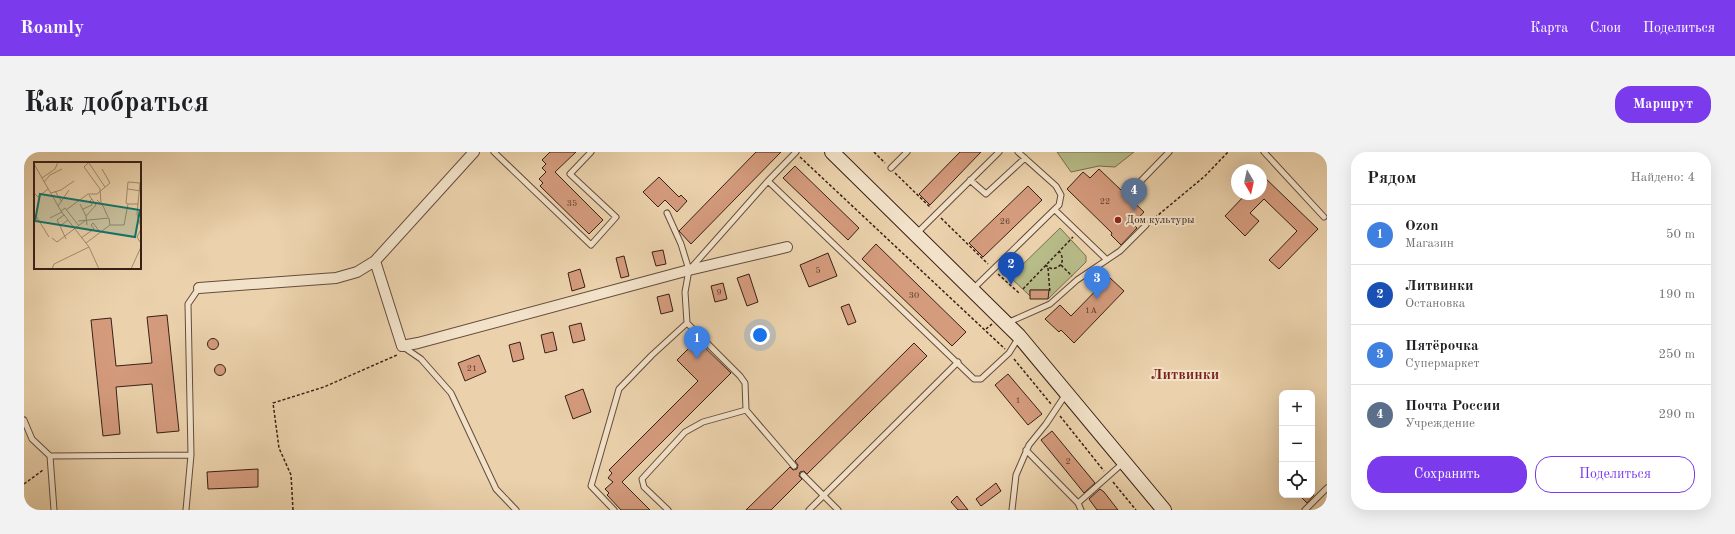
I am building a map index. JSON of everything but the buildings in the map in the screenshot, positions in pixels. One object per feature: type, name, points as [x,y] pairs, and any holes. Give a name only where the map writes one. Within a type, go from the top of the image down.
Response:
[{"type":"street","points":[[199,288],[336,278],[357,272],[375,261],[474,152]]},
{"type":"street","points":[[832,152],[1019,336],[1164,510]]},
{"type":"street","points":[[375,261],[402,346],[689,270],[787,247]]},
{"type":"lane","points":[[494,152],[591,245],[616,217],[570,174],[591,152]]},
{"type":"lane","points":[[689,270],[768,181],[796,152]]},
{"type":"lane","points":[[890,168],[907,152]]},
{"type":"lane","points":[[915,235],[999,152]]},
{"type":"lane","points":[[972,290],[1059,205],[1060,195],[1056,186],[1018,152]]},
{"type":"lane","points":[[1138,184],[1169,152]]},
{"type":"lane","points":[[1264,152],[1324,216]]},
{"type":"lane","points":[[970,180],[986,194],[1025,158]]},
{"type":"lane","points":[[768,181],[977,380],[981,379],[1009,353],[1019,336]]},
{"type":"lane","points":[[1054,210],[1106,259]]},
{"type":"lane","points":[[667,213],[681,244],[689,270],[685,292],[687,322],[740,376],[745,383],[746,410],[794,466]]},
{"type":"lane","points":[[1006,323],[1050,304],[1077,280],[1120,251],[1146,225]]},
{"type":"lane","points":[[186,510],[191,455],[188,304],[199,288]]},
{"type":"lane","points":[[614,510],[591,486],[619,389],[687,322]]},
{"type":"lane","points":[[402,346],[421,359],[451,393],[496,489],[516,510]]},
{"type":"lane","points":[[809,510],[958,362]]},
{"type":"lane","points":[[1012,510],[1016,475],[1026,450],[1067,393]]},
{"type":"lane","points":[[668,510],[644,487],[642,479],[685,432],[702,422],[746,410]]},
{"type":"lane","points":[[24,420],[32,439],[50,456],[191,455]]},
{"type":"lane","points":[[1026,450],[1078,503],[1081,510]]},
{"type":"lane","points":[[50,456],[54,510]]},
{"type":"lane","points":[[1078,503],[1124,462]]},
{"type":"lane","points":[[803,475],[838,510]]},
{"type":"lane","points":[[1305,510],[1327,488]]},
{"type":"path","points":[[796,152],[1009,353],[1136,510]]},
{"type":"path","points":[[874,152],[1019,293]]},
{"type":"path","points":[[1146,225],[1205,176],[1228,152]]},
{"type":"path","points":[[1023,288],[1078,232]]},
{"type":"path","points":[[1048,268],[1057,268],[1061,265],[1063,256],[1059,250]]},
{"type":"path","points":[[1045,265],[1048,268],[1050,304]]},
{"type":"path","points":[[1061,265],[1077,280]]},
{"type":"path","points":[[293,510],[291,475],[279,448],[273,403],[324,387],[397,355],[402,346]]},
{"type":"path","points":[[24,484],[50,464]]},
{"type":"green space","points":[[1057,152],[1134,152],[1115,167],[1099,166],[1071,172]]},
{"type":"green space","points":[[1060,228],[1086,256],[1086,262],[1048,299],[1048,290],[1030,290],[1030,296],[1010,277]]},
{"type":"place","name":"Почта России","points":[[1134,211]]},
{"type":"place","name":"Дом культуры","points":[[1118,220]]},
{"type":"place","name":"Литвинки","points":[[1011,285]]},
{"type":"place","name":"Пятёрочка","points":[[1097,299]]},
{"type":"place","name":"Ozon","points":[[697,359]]},
{"type":"district","name":"Литвинки","points":[[1185,375]]}]
